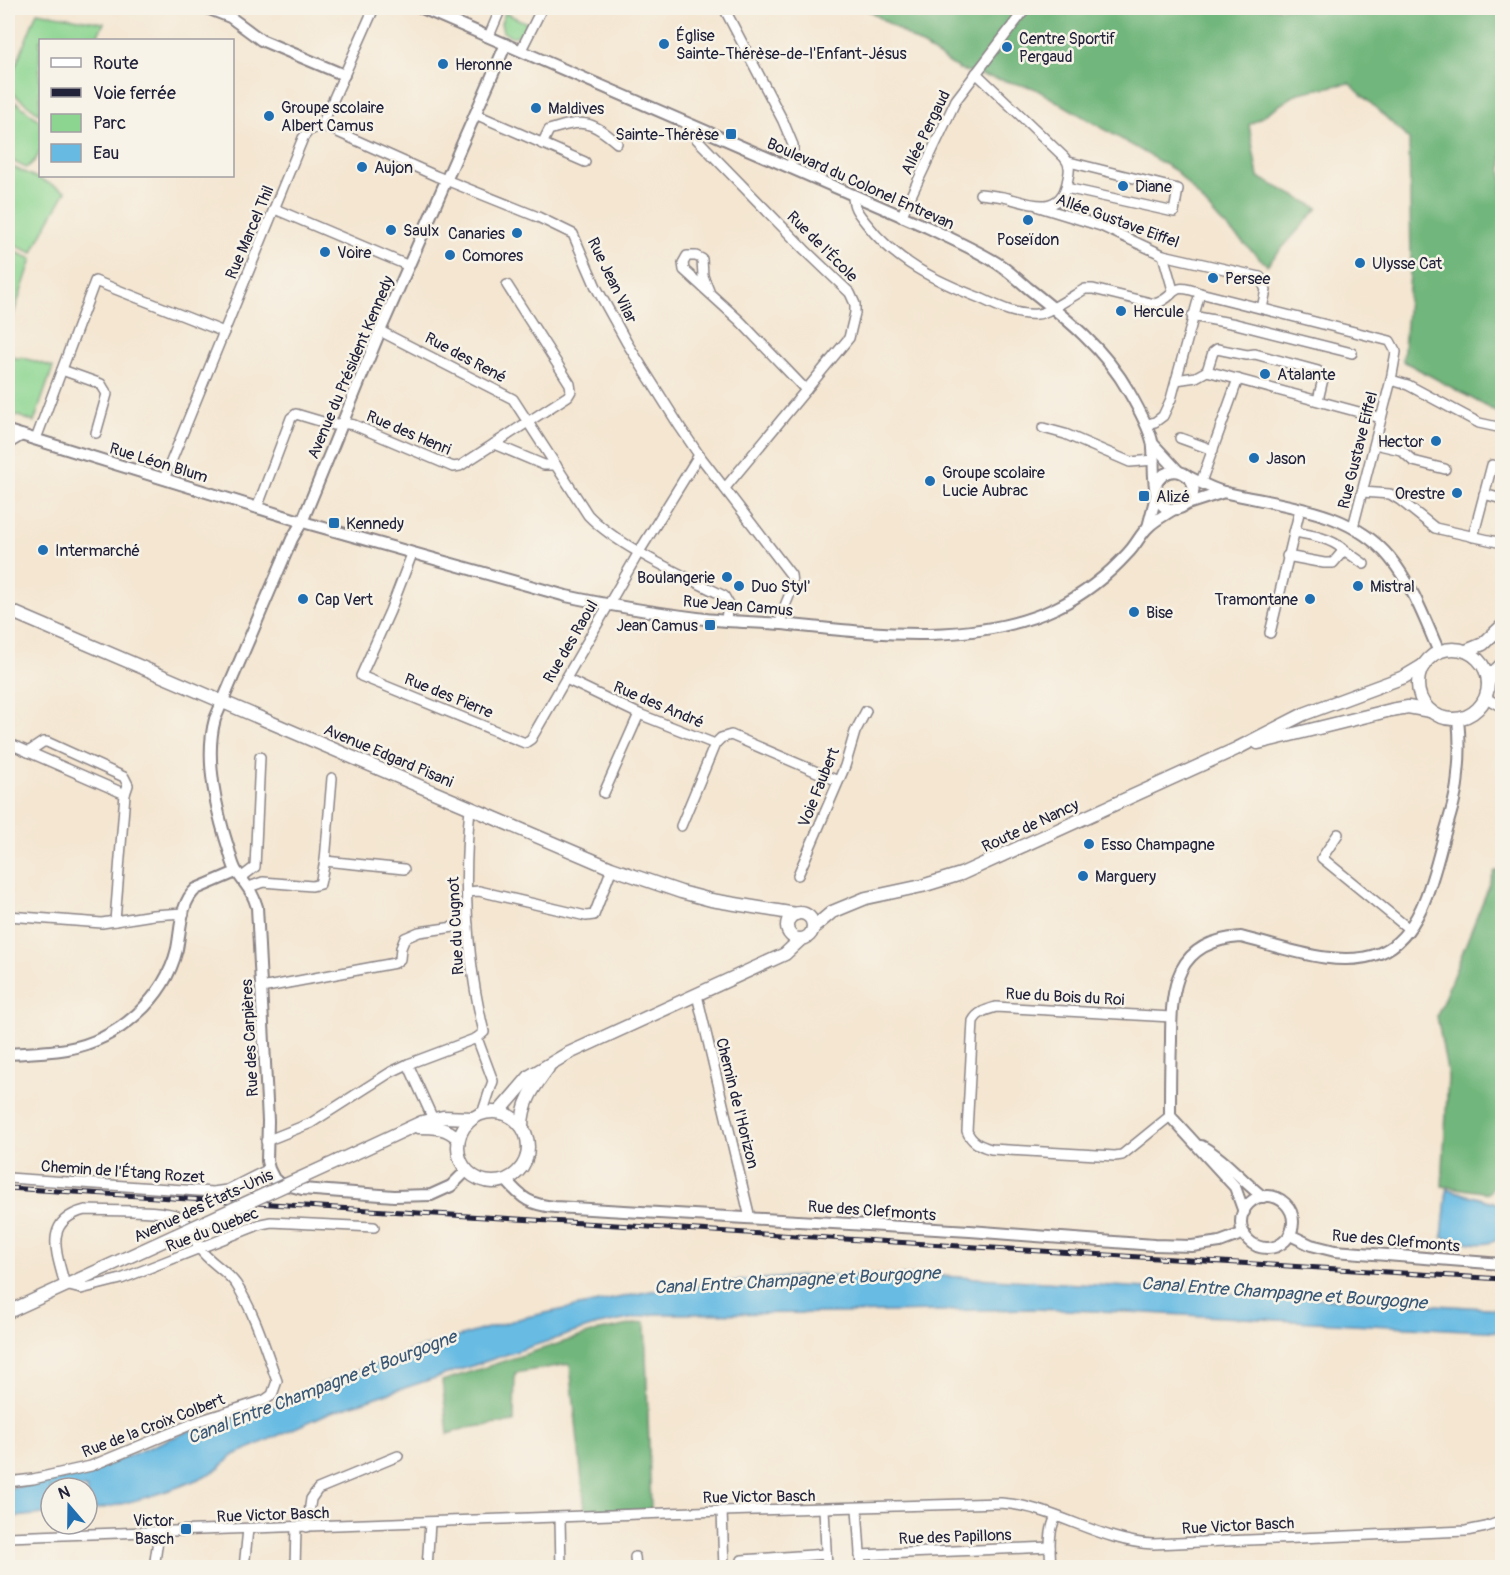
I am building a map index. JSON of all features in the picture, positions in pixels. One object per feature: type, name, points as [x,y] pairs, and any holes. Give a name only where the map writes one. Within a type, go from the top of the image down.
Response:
[{"type":"main road","name":"Avenue Edgard Pisani","points":[[8,610],[612,868],[711,900],[765,908],[806,919]]},
{"type":"main road","points":[[1466,651],[1482,644],[1503,627]]},
{"type":"main road","points":[[1488,683],[1482,664],[1466,651],[1452,649],[1439,652],[1424,665],[1419,676],[1418,689],[1422,701],[1430,711],[1448,719],[1458,719],[1474,712],[1486,698],[1488,683],[1503,663]]},
{"type":"main road","name":"Route de Nancy","points":[[806,919],[832,912],[866,898],[922,886],[961,874],[1236,749],[1304,714],[1404,677],[1424,665]]},
{"type":"main road","name":"Route de Nancy","points":[[1236,749],[1391,710],[1408,707],[1430,711]]},
{"type":"main road","name":"Avenue Edgard Pisani","points":[[765,908],[776,913],[793,938],[800,940]]},
{"type":"main road","points":[[499,1112],[531,1076],[552,1063],[775,959],[785,954],[800,940],[808,937],[806,919],[789,919],[787,944],[775,959]]},
{"type":"main road","points":[[522,1127],[511,1116],[499,1112],[477,1116],[461,1131],[458,1139],[459,1156],[466,1171],[489,1182],[506,1180],[521,1169],[528,1152],[522,1117],[528,1097],[552,1063]]},
{"type":"main road","name":"Avenue des États-Unis","points":[[8,1312],[411,1126],[433,1119],[477,1116]]},
{"type":"main road","points":[[411,1126],[450,1131],[458,1139]]},
{"type":"street","points":[[207,8],[230,17],[261,40],[344,75]]},
{"type":"street","name":"Rue Marcel Thil","points":[[164,479],[303,138],[308,131],[322,125],[374,8]]},
{"type":"street","name":"Boulevard du Colonel Entrevan","points":[[422,8],[901,217],[994,261],[1082,332],[1129,391],[1147,424],[1153,444],[1155,484]]},
{"type":"street","points":[[489,36],[501,8]]},
{"type":"street","points":[[521,50],[542,8]]},
{"type":"street","points":[[724,8],[783,121],[793,145],[790,168]]},
{"type":"street","name":"Allée Pergaud","points":[[901,217],[956,100],[1026,8]]},
{"type":"street","name":"Avenue du Président Kennedy","points":[[222,702],[292,539],[302,522],[380,331],[506,44]]},
{"type":"street","points":[[976,73],[1021,113],[1069,162],[1178,189],[1174,212],[1066,188]]},
{"type":"street","points":[[475,114],[585,162]]},
{"type":"street","points":[[542,144],[549,130],[576,122],[599,127],[617,142]]},
{"type":"street","name":"Rue de l'École","points":[[686,123],[689,131],[850,293],[855,304],[854,325],[849,338],[725,488]]},
{"type":"street","name":"Rue Jean Vilar","points":[[322,125],[573,234],[596,286],[627,343],[680,427],[791,575],[793,587],[781,617],[781,624]]},
{"type":"street","points":[[1039,207],[1055,201],[1066,188],[1069,162]]},
{"type":"street","name":"Allée Gustave Eiffel","points":[[980,194],[1039,207],[1101,226],[1163,255],[1260,277],[1266,290],[1262,308]]},
{"type":"street","points":[[853,196],[853,206],[882,243],[912,267],[954,288],[1025,314],[1040,314],[1085,289],[1155,304],[1173,290],[1185,288],[1390,341],[1396,352],[1391,380],[1408,385],[1479,423],[1503,428]]},
{"type":"street","points":[[274,209],[409,266]]},
{"type":"street","points":[[1163,255],[1173,290]]},
{"type":"street","points":[[36,439],[95,281],[224,332]]},
{"type":"street","points":[[494,444],[568,396],[571,391],[570,384],[507,285]]},
{"type":"street","points":[[709,291],[806,390]]},
{"type":"street","points":[[1147,424],[1163,416],[1171,399],[1200,293]]},
{"type":"street","points":[[1192,316],[1352,352]]},
{"type":"street","name":"Rue des René","points":[[380,331],[392,335],[513,399],[588,515],[639,552],[724,596],[728,603],[726,620]]},
{"type":"street","points":[[1207,371],[1213,352],[1217,350],[1247,355],[1255,354],[1318,372],[1323,379],[1318,400]]},
{"type":"street","points":[[62,370],[101,384],[107,394],[96,433]]},
{"type":"street","points":[[1176,380],[1196,377],[1207,371],[1381,418]]},
{"type":"street","points":[[1201,482],[1238,379]]},
{"type":"street","name":"Rue Gustave Eiffel","points":[[1353,527],[1391,380]]},
{"type":"street","points":[[257,508],[291,418],[296,414],[333,425],[342,423]]},
{"type":"street","name":"Rue des Henri","points":[[342,423],[354,425],[453,467],[460,466],[494,444]]},
{"type":"street","points":[[1043,428],[1130,462],[1154,460]]},
{"type":"street","name":"Rue Léon Blum","points":[[8,431],[302,522]]},
{"type":"street","points":[[8,444],[23,435]]},
{"type":"street","points":[[1180,438],[1213,450]]},
{"type":"street","points":[[494,444],[544,465],[556,465]]},
{"type":"street","name":"Boulevard du Colonel Entrevan","points":[[1153,444],[1178,471]]},
{"type":"street","points":[[1374,444],[1401,450],[1413,461],[1444,469]]},
{"type":"street","points":[[639,552],[699,455]]},
{"type":"street","points":[[1473,537],[1492,465],[1503,468]]},
{"type":"street","points":[[1224,492],[1174,509],[1160,503],[1155,496],[1155,484],[1162,474],[1178,471],[1224,492],[1335,518],[1353,527],[1390,557],[1417,600],[1439,652]]},
{"type":"street","points":[[1187,504],[1193,491],[1189,477]]},
{"type":"street","points":[[1362,492],[1390,495],[1400,500],[1435,528],[1503,543]]},
{"type":"street","points":[[1484,494],[1503,498]]},
{"type":"street","name":"Rue Jean Camus","points":[[1148,527],[1155,496]]},
{"type":"street","name":"Rue Jean Camus","points":[[302,522],[566,596],[608,605],[708,620],[909,634],[950,632],[1012,623],[1038,616],[1058,607],[1089,587],[1129,552],[1148,527],[1174,509]]},
{"type":"street","points":[[1270,633],[1300,509]]},
{"type":"street","points":[[1294,532],[1339,545],[1364,564]]},
{"type":"street","points":[[1287,556],[1333,563],[1344,550]]},
{"type":"street","name":"Rue des Raoul","points":[[525,743],[531,739],[639,552]]},
{"type":"street","name":"Rue des Pierre","points":[[412,554],[361,676],[525,743]]},
{"type":"street","name":"Rue des André","points":[[566,679],[639,714],[715,744],[731,735],[838,781]]},
{"type":"street","points":[[1486,698],[1503,707]]},
{"type":"street","name":"Rue des Carpières","points":[[222,702],[213,726],[212,768],[216,801],[239,874],[249,887],[257,913],[269,1169]]},
{"type":"street","name":"Voie Faubert","points":[[798,875],[845,766],[855,732],[866,711]]},
{"type":"street","points":[[604,793],[639,714]]},
{"type":"street","points":[[1244,1212],[1235,1187],[1170,1116],[1171,1017],[1174,986],[1183,966],[1196,953],[1215,942],[1231,938],[1242,937],[1317,956],[1354,959],[1381,953],[1398,943],[1409,929],[1429,888],[1449,818],[1458,776],[1458,719]]},
{"type":"street","points":[[28,752],[43,742],[47,742],[124,777],[128,785],[125,794],[115,921]]},
{"type":"street","points":[[8,743],[125,794]]},
{"type":"street","points":[[681,826],[715,744]]},
{"type":"street","points":[[8,1054],[68,1049],[85,1044],[117,1030],[144,1008],[165,979],[175,956],[187,900],[196,889],[251,872],[255,867],[260,757]]},
{"type":"street","points":[[249,887],[263,882],[312,886],[320,884],[325,861],[332,778]]},
{"type":"street","name":"Rue du Cugnot","points":[[470,808],[468,925],[473,983],[484,1032],[477,1038],[493,1080],[477,1116]]},
{"type":"street","points":[[1338,834],[1322,858],[1409,929]]},
{"type":"street","points":[[325,861],[404,869]]},
{"type":"street","points":[[467,892],[479,891],[586,916],[594,915],[612,868]]},
{"type":"street","points":[[8,916],[102,923],[184,913]]},
{"type":"street","points":[[261,988],[395,963],[400,959],[405,938],[419,932],[468,925]]},
{"type":"street","name":"Chemin de l'Horizon","points":[[697,995],[750,1218]]},
{"type":"street","name":"Rue du Bois du Roi","points":[[1170,1116],[1122,1155],[1115,1156],[991,1149],[976,1143],[967,1131],[973,1022],[978,1014],[985,1010],[996,1007],[1171,1017]]},
{"type":"street","points":[[266,1141],[311,1123],[391,1072],[477,1038]]},
{"type":"street","points":[[408,1064],[433,1119]]},
{"type":"street","points":[[1198,1144],[1212,1152],[1246,1185],[1263,1197],[1279,1199],[1288,1206],[1293,1222],[1290,1235],[1279,1245],[1265,1248],[1252,1243],[1244,1233],[1242,1221],[1244,1212],[1253,1201],[1263,1197]]},
{"type":"street","points":[[269,1169],[279,1183],[302,1189],[394,1196],[430,1195],[451,1186],[466,1171]]},
{"type":"street","name":"Chemin de l'Étang Rozet","points":[[8,1178],[213,1192],[227,1190],[269,1169]]},
{"type":"street","name":"Rue des Clefmonts","points":[[506,1180],[523,1197],[536,1205],[1154,1245],[1192,1246],[1220,1242],[1244,1233]]},
{"type":"street","points":[[65,1285],[55,1238],[58,1228],[66,1219],[85,1210],[172,1214],[187,1223],[200,1249]]},
{"type":"street","name":"Rue du Quebec","points":[[65,1285],[81,1289],[147,1270],[271,1222],[374,1227]]},
{"type":"street","name":"Rue des Clefmonts","points":[[1290,1235],[1311,1245],[1335,1251],[1503,1264]]},
{"type":"street","name":"Rue de la Croix Colbert","points":[[8,1482],[91,1467],[202,1419],[254,1405],[272,1395],[276,1381],[261,1337],[244,1298],[234,1282],[200,1249]]},
{"type":"street","points":[[307,1527],[310,1499],[318,1489],[398,1456]]},
{"type":"street","name":"Rue Victor Basch","points":[[8,1537],[1000,1503],[1023,1506],[1119,1539],[1153,1544],[1467,1531],[1503,1521]]},
{"type":"street","points":[[857,1508],[861,1568]]},
{"type":"street","points":[[824,1509],[827,1568]]},
{"type":"street","points":[[722,1511],[724,1568]]},
{"type":"street","points":[[1051,1568],[1050,1547],[1056,1517]]},
{"type":"street","points":[[560,1518],[561,1568]]},
{"type":"street","points":[[427,1568],[430,1523]]},
{"type":"street","points":[[295,1568],[296,1528]]},
{"type":"street","points":[[244,1568],[248,1529]]},
{"type":"street","points":[[154,1568],[159,1533]]},
{"type":"street","name":"Rue des Papillons","points":[[860,1555],[1050,1547]]},
{"type":"street","points":[[742,1560],[826,1554]]},
{"type":"street","points":[[635,1557],[636,1568]]},
{"type":"green space","points":[[865,8],[1502,8],[1502,415],[1403,361],[1411,261],[1409,139],[1349,83],[1298,93],[1249,125],[1258,177],[1318,208],[1267,265],[1220,221],[1176,171],[1034,88],[960,70]]},
{"type":"green space","points":[[37,12],[104,23],[96,39],[39,39],[39,113],[11,92],[8,85]]},
{"type":"green space","points":[[505,13],[527,23],[518,35],[511,36],[503,32],[501,23]]},
{"type":"green space","points":[[16,102],[39,120],[39,153],[26,168],[8,159],[8,123]]},
{"type":"green space","points":[[8,165],[66,191],[33,253],[8,243]]},
{"type":"green space","points":[[8,249],[32,259],[8,331]]},
{"type":"green space","points":[[8,354],[53,367],[34,422],[8,412]]},
{"type":"green space","points":[[1495,871],[1502,871],[1502,1170],[1489,1193],[1442,1186],[1448,1076],[1437,1016]]},
{"type":"green space","points":[[645,1322],[651,1510],[585,1510],[570,1364],[515,1373],[514,1422],[466,1428],[448,1434],[442,1381],[595,1332]]},
{"type":"water","points":[[1447,1189],[1500,1204],[1502,1207],[1502,1236],[1482,1244],[1442,1237]]},
{"type":"water","name":"Canal Entre Champagne et Bourgogne","points":[[818,1275],[942,1276],[1502,1309],[1502,1332],[1030,1309],[654,1314],[594,1326],[331,1412],[232,1456],[220,1468],[205,1476],[119,1505],[99,1509],[99,1476],[74,1476],[94,1471],[218,1419],[232,1418],[270,1407],[289,1396],[414,1350],[522,1318],[651,1291],[734,1281]]},
{"type":"water","points":[[39,1483],[39,1514],[8,1518],[8,1488]]},
{"type":"railway","points":[[8,1188],[1502,1279]]},
{"type":"place","name":"Église Sainte-Thérèse-de-l'Enfant-Jésus","points":[[664,44]]},
{"type":"place","name":"Centre Sportif Pergaud","points":[[1007,47]]},
{"type":"place","name":"Heronne","points":[[443,64]]},
{"type":"place","name":"Maldives","points":[[536,108]]},
{"type":"place","name":"Groupe scolaire Albert Camus","points":[[269,116]]},
{"type":"place","name":"Sainte-Thérèse","points":[[731,134]]},
{"type":"place","name":"Aujon","points":[[362,167]]},
{"type":"place","name":"Diane","points":[[1123,186]]},
{"type":"place","name":"Poseïdon","points":[[1028,220]]},
{"type":"place","name":"Saulx","points":[[391,230]]},
{"type":"place","name":"Canaries","points":[[517,233]]},
{"type":"place","name":"Voire","points":[[325,252]]},
{"type":"place","name":"Comores","points":[[450,255]]},
{"type":"place","name":"Ulysse Cat","points":[[1360,263]]},
{"type":"place","name":"Persee","points":[[1213,278]]},
{"type":"place","name":"Hercule","points":[[1121,311]]},
{"type":"place","name":"Atalante","points":[[1265,374]]},
{"type":"place","name":"Hector","points":[[1436,441]]},
{"type":"place","name":"Jason","points":[[1254,458]]},
{"type":"place","name":"Groupe scolaire Lucie Aubrac","points":[[930,481]]},
{"type":"place","name":"Orestre","points":[[1457,493]]},
{"type":"place","name":"Alizé","points":[[1144,496]]},
{"type":"place","name":"Kennedy","points":[[334,523]]},
{"type":"place","name":"Intermarché","points":[[43,550]]},
{"type":"place","name":"Boulangerie","points":[[727,577]]},
{"type":"place","name":"Duo Styl'","points":[[739,586]]},
{"type":"place","name":"Mistral","points":[[1358,586]]},
{"type":"place","name":"Cap Vert","points":[[303,599]]},
{"type":"place","name":"Tramontane","points":[[1310,599]]},
{"type":"place","name":"Bise","points":[[1134,612]]},
{"type":"place","name":"Jean Camus","points":[[710,625]]},
{"type":"place","name":"Esso Champagne","points":[[1089,844]]},
{"type":"place","name":"Marguery","points":[[1083,876]]},
{"type":"place","name":"Victor Basch","points":[[186,1529]]}]
